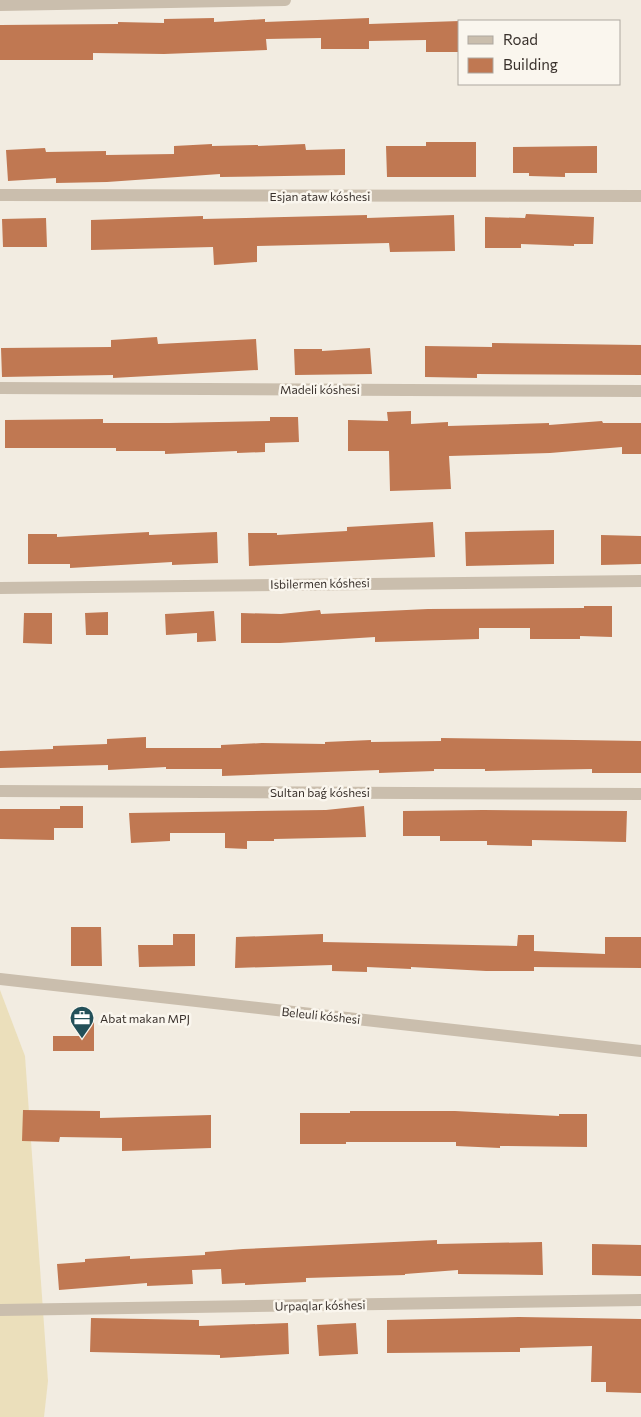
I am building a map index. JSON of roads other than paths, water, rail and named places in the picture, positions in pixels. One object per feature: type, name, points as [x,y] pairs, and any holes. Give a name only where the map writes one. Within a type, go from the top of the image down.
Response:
[{"type":"street","points":[[0,5],[285,0]]},
{"type":"street","name":"Esjan ataw kóshesi","points":[[0,196],[641,196]]},
{"type":"street","name":"Madeli kóshesi","points":[[0,388],[641,391]]},
{"type":"street","name":"Isbilermen kóshesi","points":[[0,588],[641,581]]},
{"type":"street","name":"Sultan baǵ kóshesi","points":[[0,791],[641,794]]},
{"type":"street","name":"Beleuli kóshesi","points":[[0,979],[641,1051]]},
{"type":"street","name":"Urpaqlar kóshesi","points":[[0,1310],[641,1300]]},
{"type":"place","name":"Abat makan MPJ","points":[[82,1039]]}]
